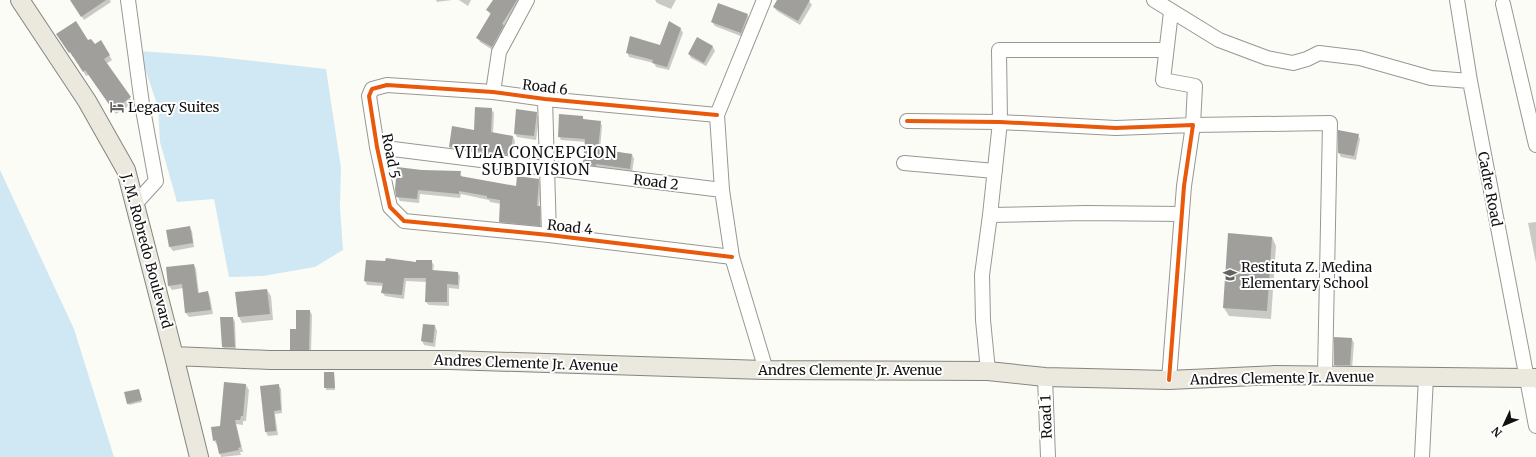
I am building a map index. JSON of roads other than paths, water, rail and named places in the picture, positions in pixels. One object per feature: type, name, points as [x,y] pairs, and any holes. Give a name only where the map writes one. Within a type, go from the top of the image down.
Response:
[{"type":"main road","name":"J. M. Robredo Boulevard","points":[[20,0],[87,101],[126,170],[174,356],[198,457]]},
{"type":"main road","name":"Andres Clemente Jr. Avenue","points":[[174,356],[270,360],[449,360],[766,370],[988,371],[1045,377],[1169,380],[1275,375],[1531,378]]},
{"type":"street","points":[[128,0],[142,104],[156,181],[135,204]]},
{"type":"street","points":[[493,92],[499,52],[527,0]]},
{"type":"street","points":[[764,0],[717,115],[722,190],[732,257],[766,370]]},
{"type":"street","points":[[1154,0],[1171,12],[1219,40],[1267,58],[1293,63],[1307,59],[1319,53],[1353,57],[1430,78],[1470,81]]},
{"type":"street","name":"Cadre Road","points":[[1457,0],[1470,81],[1531,378],[1536,426]]},
{"type":"street","points":[[1503,4],[1536,146]]},
{"type":"street","points":[[1169,380],[1184,186],[1193,125],[1195,86],[1163,80],[1171,12]]},
{"type":"street","points":[[988,371],[983,320],[982,275],[1000,122],[999,50],[1166,50]]},
{"type":"street","name":"Road 6","points":[[372,89],[387,85],[493,92],[545,99],[717,115]]},
{"type":"street","name":"Road 5","points":[[372,89],[369,96],[377,147],[390,207],[404,221]]},
{"type":"street","points":[[545,99],[549,235]]},
{"type":"street","points":[[907,121],[1000,122],[1116,128],[1193,125],[1330,123],[1325,375]]},
{"type":"street","name":"Road 2","points":[[377,147],[722,190]]},
{"type":"street","points":[[904,163],[995,171]]},
{"type":"street","points":[[990,215],[1086,213],[1182,214]]},
{"type":"street","name":"Road 4","points":[[404,221],[549,235],[732,257]]},
{"type":"street","name":"Road 1","points":[[1045,377],[1048,457]]},
{"type":"street","points":[[1422,457],[1426,377]]},
{"type":"water","points":[[139,51],[209,56],[326,69],[341,168],[340,207],[343,250],[315,267],[263,276],[229,277],[214,199],[177,202],[160,142],[158,107]]},
{"type":"water","points":[[0,170],[74,329],[114,457],[0,457]]},
{"type":"place","name":"Legacy Suites","points":[[117,107]]},
{"type":"place","name":"Restituta Z. Medina Elementary School","points":[[1230,275]]},
{"type":"district","name":"VILLA CONCEPCION SUBDIVISION","points":[[536,162]]}]
